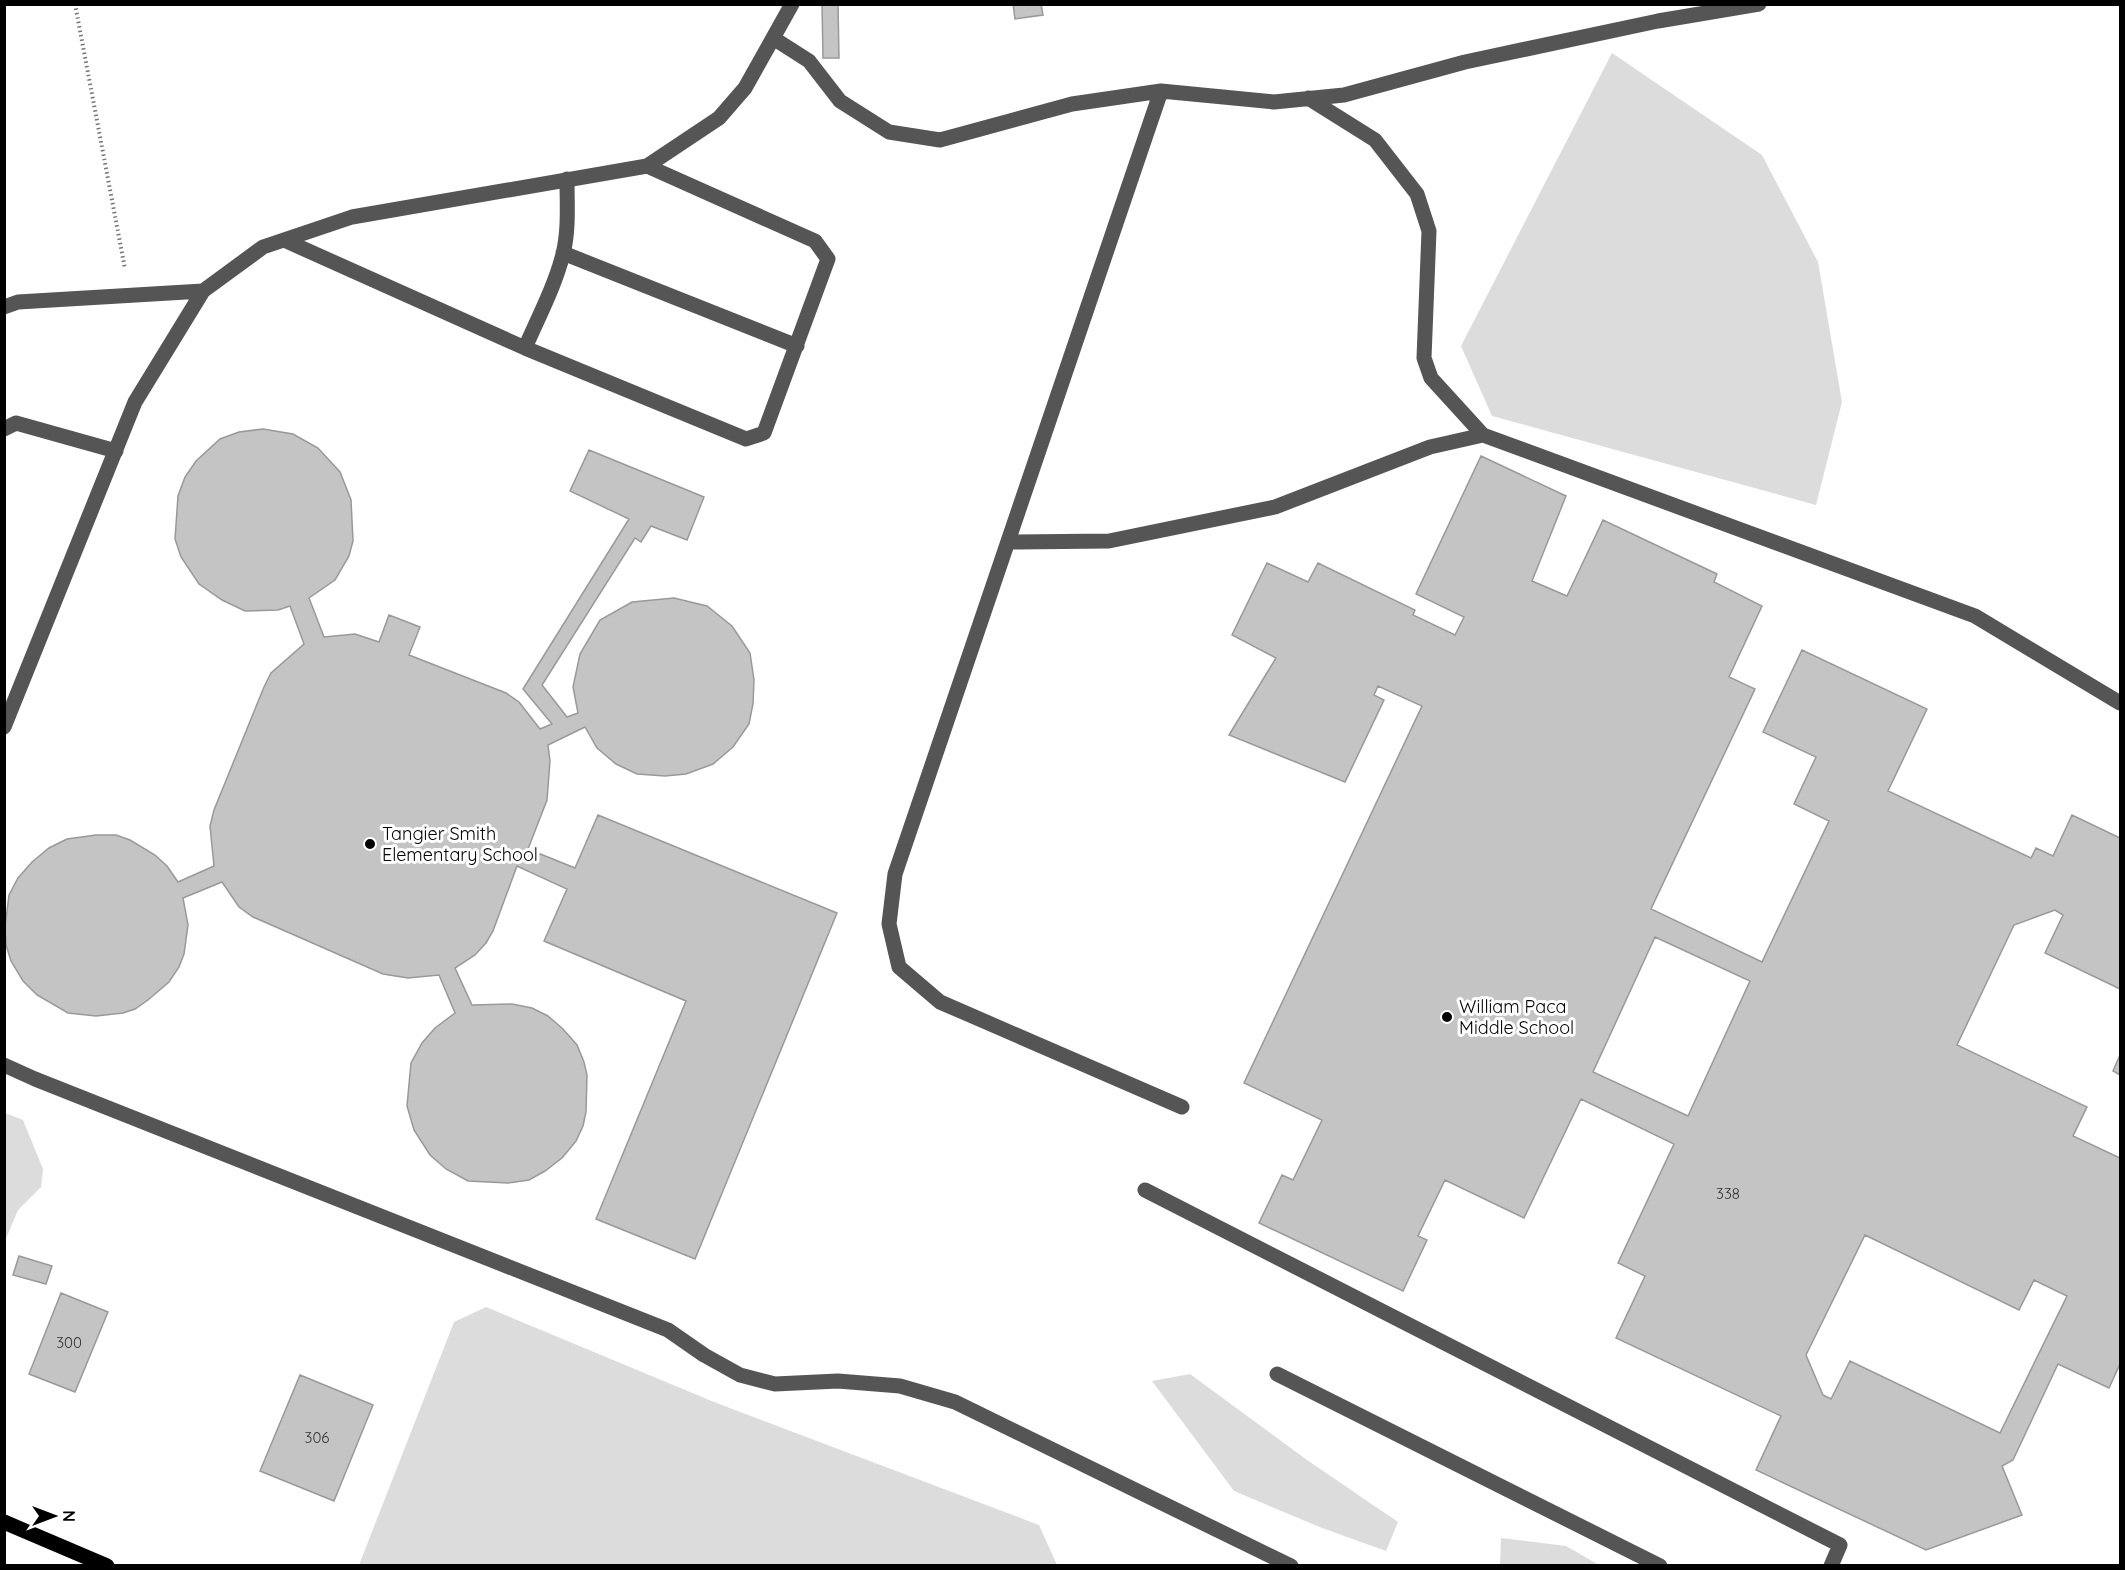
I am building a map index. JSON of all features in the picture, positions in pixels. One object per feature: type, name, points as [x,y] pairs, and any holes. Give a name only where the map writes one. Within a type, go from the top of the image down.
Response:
[{"type":"main road","points":[[4,1522],[107,1566]]},
{"type":"lane","points":[[4,727],[135,402],[203,291],[263,247],[352,217],[647,166],[719,118],[745,88],[792,4]]},
{"type":"lane","points":[[773,38],[809,62],[840,101],[889,132],[940,140],[1072,104],[1161,91],[1274,102],[1344,95],[1465,62],[1658,21],[1759,4]]},
{"type":"lane","points":[[1161,91],[895,874],[889,924],[900,967],[940,1002],[1182,1107]]},
{"type":"lane","points":[[1308,99],[1375,140],[1417,194],[1429,231],[1424,358],[1431,378],[1483,435],[1975,616],[2121,703]]},
{"type":"lane","points":[[284,240],[525,348],[746,440],[764,432],[828,259],[815,240],[647,166]]},
{"type":"lane","points":[[525,348],[563,254],[566,233],[567,179]]},
{"type":"lane","points":[[563,254],[797,346]]},
{"type":"lane","points":[[4,307],[18,302],[203,291]]},
{"type":"lane","points":[[4,429],[16,423],[116,451]]},
{"type":"lane","points":[[1008,542],[1109,541],[1275,507],[1430,447],[1483,435]]},
{"type":"lane","points":[[4,1065],[668,1330],[740,1375],[775,1384],[838,1381],[900,1386],[956,1402],[1291,1566]]},
{"type":"lane","points":[[1145,1190],[1840,1545],[1831,1566]]},
{"type":"lane","points":[[1277,1374],[1660,1566]]},
{"type":"path","points":[[75,4],[130,296]]},
{"type":"shaded area","points":[[1612,53],[1762,155],[1818,262],[1842,402],[1816,505],[1492,416],[1461,346]]},
{"type":"shaded area","points":[[5,1113],[23,1120],[43,1169],[41,1187],[18,1210],[5,1241]]},
{"type":"shaded area","points":[[486,1307],[714,1402],[1039,1525],[1057,1565],[359,1565],[454,1322]]},
{"type":"shaded area","points":[[1190,1374],[1307,1460],[1398,1522],[1386,1551],[1322,1528],[1234,1491],[1152,1381]]},
{"type":"shaded area","points":[[1501,1538],[1566,1546],[1599,1565],[1500,1565]]},
{"type":"building","points":[[822,4],[838,4],[839,58],[823,58]]},
{"type":"building","points":[[1013,4],[1041,4],[1043,15],[1015,19]]},
{"type":"building","name":"Tangier Smith Elementary School","points":[[263,429],[293,434],[318,448],[340,472],[351,500],[353,541],[349,556],[335,580],[309,598],[324,637],[355,634],[379,642],[389,615],[420,627],[409,655],[506,693],[519,702],[540,729],[552,724],[523,689],[629,519],[570,491],[589,450],[704,497],[687,540],[651,526],[641,542],[635,538],[542,685],[567,717],[578,713],[573,687],[580,654],[600,620],[632,602],[674,598],[707,606],[732,626],[750,653],[754,680],[749,724],[733,747],[713,764],[686,774],[665,776],[637,774],[616,764],[597,748],[585,727],[548,745],[550,761],[547,800],[528,849],[575,868],[598,815],[837,913],[695,1259],[596,1219],[686,1001],[544,941],[567,889],[517,866],[493,931],[486,943],[475,955],[455,968],[472,1005],[512,1004],[532,1008],[548,1016],[577,1045],[584,1062],[587,1075],[586,1112],[583,1126],[576,1141],[562,1158],[529,1180],[508,1183],[468,1181],[446,1169],[430,1155],[414,1130],[407,1106],[411,1063],[422,1043],[435,1028],[455,1013],[439,975],[408,978],[383,974],[253,917],[239,907],[222,882],[183,898],[188,925],[184,954],[179,967],[169,982],[135,1009],[123,1013],[96,1016],[68,1013],[37,995],[23,981],[11,961],[6,945],[5,927],[9,895],[18,878],[32,862],[49,848],[67,839],[116,835],[130,840],[155,855],[167,866],[178,882],[214,866],[210,826],[214,810],[271,673],[304,644],[290,606],[278,610],[245,611],[222,600],[199,584],[181,557],[175,539],[178,496],[185,477],[196,461],[220,439],[239,432]]},
{"type":"building","name":"William Paca Middle School","points":[[1481,456],[1566,496],[1532,581],[1567,596],[1603,520],[1717,574],[1714,582],[1762,606],[1729,677],[1755,689],[1651,909],[1762,962],[1829,821],[1794,804],[1816,757],[1763,732],[1802,650],[1927,709],[1888,791],[2031,858],[2036,848],[2053,856],[2072,815],[2120,838],[2120,989],[2045,953],[2063,915],[2055,910],[2014,925],[1957,1045],[2087,1107],[2073,1136],[2120,1158],[2120,1364],[2109,1388],[2058,1364],[2013,1460],[2002,1466],[2022,1515],[1926,1550],[1756,1470],[1781,1416],[1616,1338],[1645,1276],[1618,1263],[1674,1144],[1581,1099],[1524,1218],[1445,1180],[1418,1236],[1427,1240],[1403,1291],[1259,1223],[1282,1175],[1293,1180],[1322,1120],[1244,1083],[1422,706],[1378,686],[1374,695],[1384,700],[1345,782],[1229,735],[1276,658],[1232,635],[1267,563],[1308,582],[1318,563],[1415,610],[1413,615],[1455,635],[1464,617],[1416,594]],"holes":[[[1655,937],[1750,981],[1688,1116],[1593,1072]],[[1865,1235],[2019,1310],[2034,1280],[2067,1296],[2000,1433],[1850,1361],[1831,1399],[1823,1395],[1806,1355]]]},
{"type":"building","points":[[2120,1055],[2120,1075],[2113,1071]]},
{"type":"building","points":[[19,1256],[52,1266],[46,1284],[13,1275]]},
{"type":"building","points":[[61,1293],[108,1312],[75,1392],[29,1374]]},
{"type":"building","points":[[300,1375],[373,1405],[334,1501],[260,1471]]},
{"type":"place","name":"Tangier Smith Elementary School","points":[[370,844]]},
{"type":"place","name":"William Paca Middle School","points":[[1447,1017]]}]
